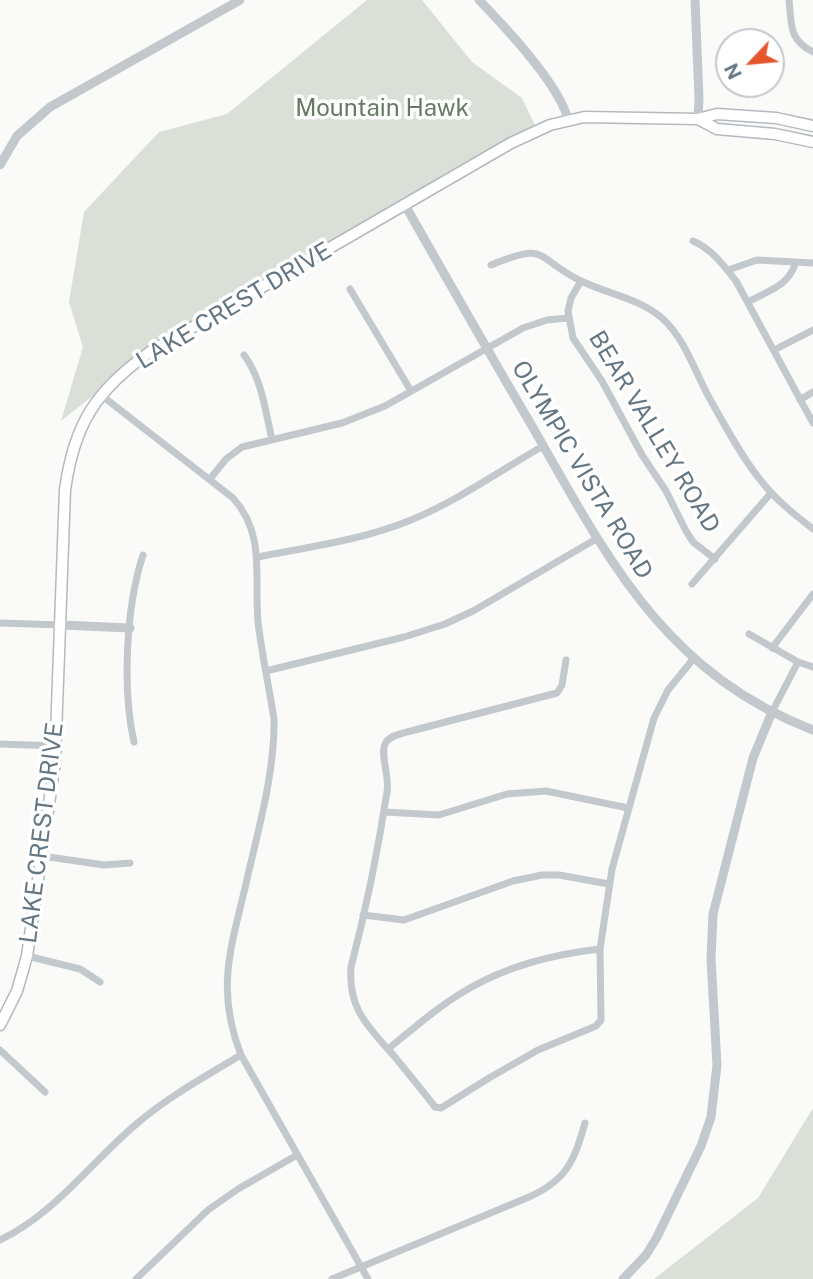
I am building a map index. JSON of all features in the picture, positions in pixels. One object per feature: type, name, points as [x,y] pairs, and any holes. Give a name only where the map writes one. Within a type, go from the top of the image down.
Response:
[{"type":"main road","name":"LAKE CREST DRIVE","points":[[0,1026],[17,991],[27,956],[57,746],[67,471],[86,416],[101,395],[123,372],[150,352],[511,143],[550,125],[584,117],[698,119],[717,114],[776,118],[813,126]]},
{"type":"main road","name":"LAKE CREST DRIVE","points":[[698,119],[717,129],[775,134],[813,142]]},
{"type":"street","points":[[0,165],[17,136],[50,107],[240,0]]},
{"type":"street","points":[[479,0],[554,89],[565,107],[568,120]]},
{"type":"street","points":[[695,0],[698,119]]},
{"type":"street","points":[[789,0],[793,34],[797,42],[813,52]]},
{"type":"street","name":"OLYMPIC VISTA ROAD","points":[[405,205],[596,538],[640,601],[694,658],[720,679],[772,712],[813,730]]},
{"type":"street","points":[[693,241],[703,245],[728,271],[813,423]]},
{"type":"street","points":[[491,265],[524,252],[534,252],[581,281],[648,308],[670,326],[710,401],[760,481],[813,528]]},
{"type":"street","points":[[728,271],[757,260],[813,262]]},
{"type":"street","points":[[747,302],[785,283],[792,275],[796,262]]},
{"type":"street","name":"BEAR VALLEY ROAD","points":[[581,281],[571,298],[568,318],[576,345],[602,381],[693,542],[715,559]]},
{"type":"street","points":[[350,289],[411,391]]},
{"type":"street","points":[[210,478],[235,452],[253,443],[363,416],[536,323],[568,318]]},
{"type":"street","points":[[774,351],[813,330]]},
{"type":"street","points":[[244,355],[259,383],[272,439]]},
{"type":"street","points":[[800,400],[813,392]]},
{"type":"street","points":[[101,395],[233,498],[253,530],[258,557],[257,613],[274,719],[272,752],[227,971],[227,1005],[230,1024],[241,1055],[368,1279]]},
{"type":"street","points":[[258,557],[350,538],[412,520],[543,446]]},
{"type":"street","points":[[692,584],[771,493]]},
{"type":"street","points":[[266,671],[404,637],[445,624],[473,611],[596,538]]},
{"type":"street","points":[[134,742],[127,708],[130,628],[136,576],[143,555]]},
{"type":"street","points":[[772,648],[813,594]]},
{"type":"street","points":[[0,623],[130,628]]},
{"type":"street","points":[[749,634],[798,662],[813,667]]},
{"type":"street","points":[[566,660],[562,685],[557,693],[390,737],[385,742],[389,780],[385,812],[350,985],[361,1018],[435,1107],[440,1108],[538,1050],[596,1026],[602,1015],[600,949],[609,884],[628,808],[654,719],[667,691],[694,658]]},
{"type":"street","points":[[623,1279],[646,1255],[657,1237],[701,1146],[711,1117],[717,1065],[711,959],[713,914],[753,758],[772,712],[798,662]]},
{"type":"street","points":[[0,744],[57,746]]},
{"type":"street","points":[[385,812],[439,815],[507,794],[546,792],[628,808]]},
{"type":"street","points":[[42,856],[104,865],[130,863]]},
{"type":"street","points":[[363,915],[404,920],[513,881],[542,875],[559,875],[609,884]]},
{"type":"street","points":[[388,1049],[431,1014],[478,984],[528,963],[600,949]]},
{"type":"street","points":[[27,956],[80,969],[100,982]]},
{"type":"street","points":[[0,1050],[45,1092]]},
{"type":"street","points":[[0,1240],[42,1213],[152,1111],[241,1055]]},
{"type":"street","points":[[332,1279],[530,1197],[552,1185],[572,1163],[585,1123]]},
{"type":"street","points":[[136,1279],[208,1210],[297,1155]]},
{"type":"green space","name":"Mountain Hawk","points":[[367,0],[422,0],[472,62],[522,98],[537,130],[134,363],[61,421],[83,347],[69,302],[84,212],[159,132],[227,114]]},
{"type":"green space","points":[[813,1108],[813,1279],[654,1279],[758,1198]]}]
